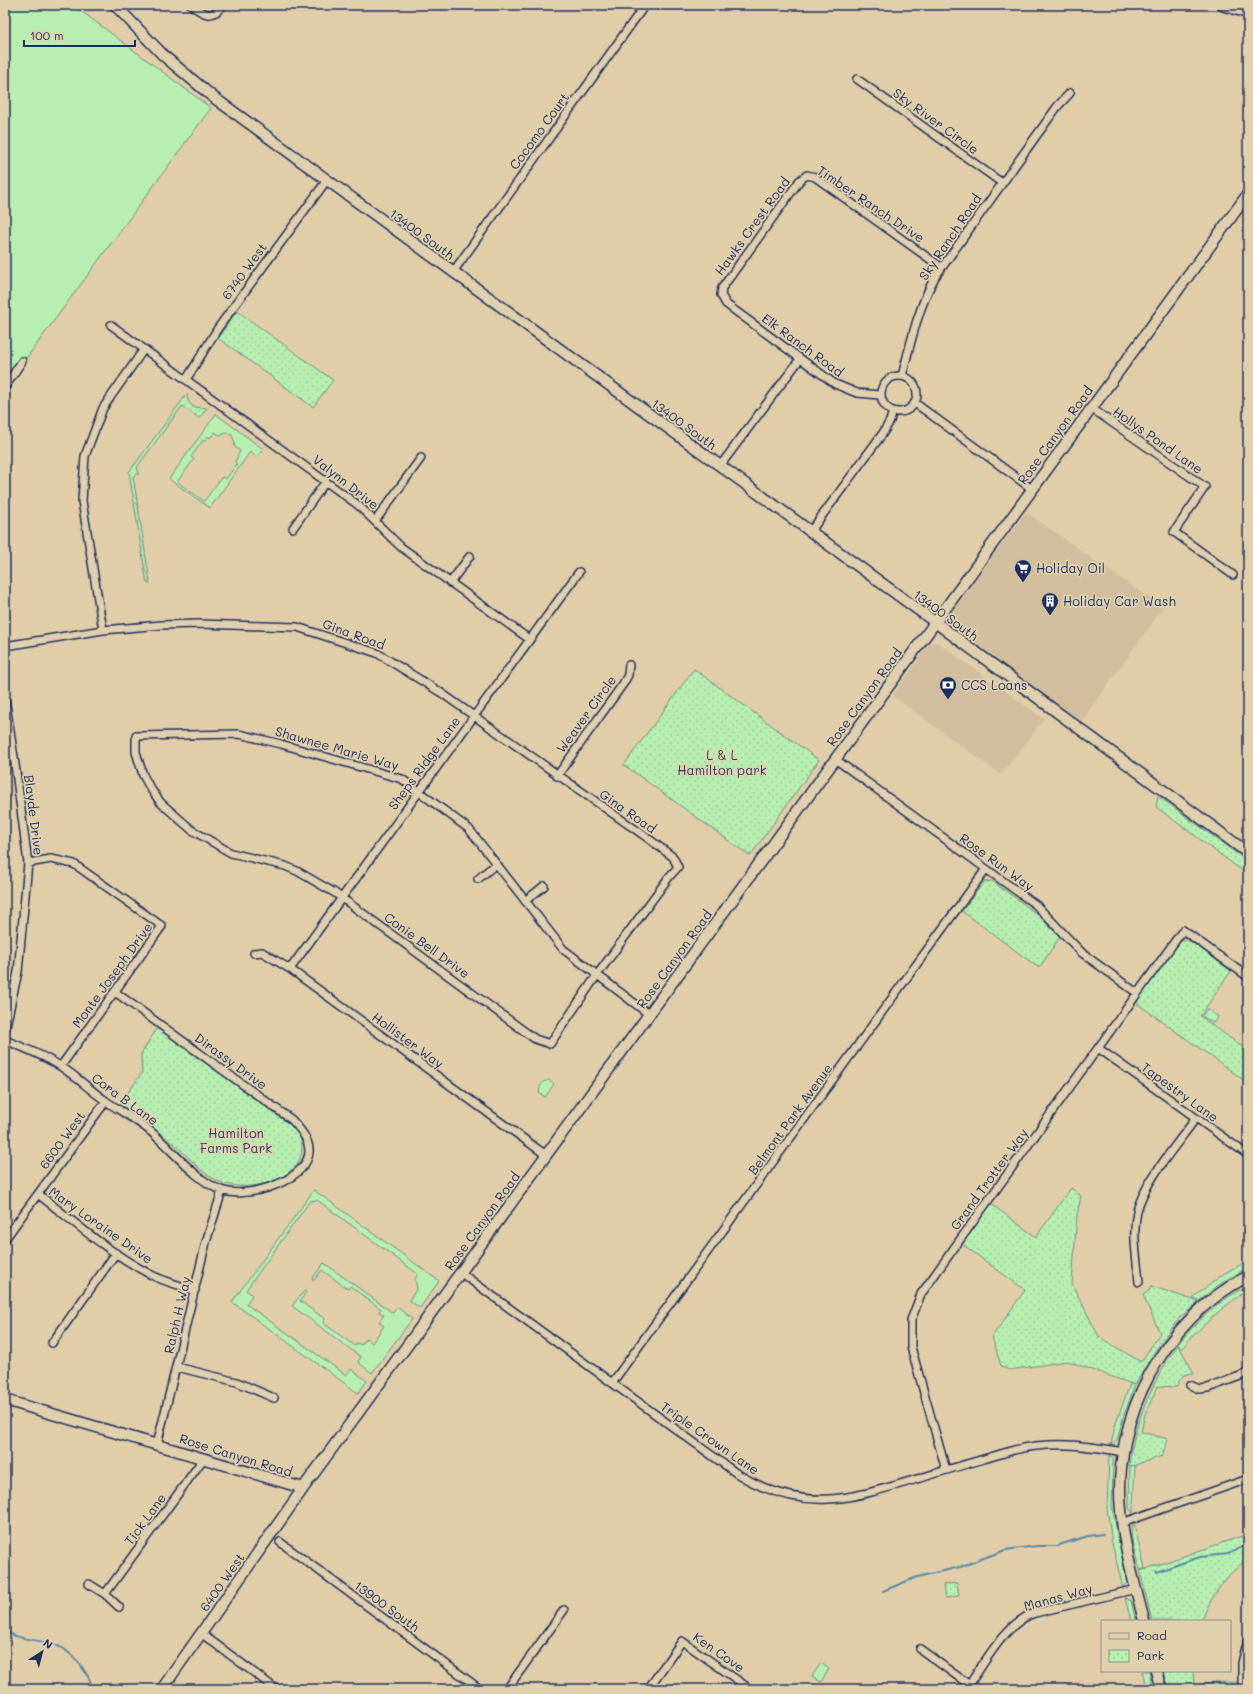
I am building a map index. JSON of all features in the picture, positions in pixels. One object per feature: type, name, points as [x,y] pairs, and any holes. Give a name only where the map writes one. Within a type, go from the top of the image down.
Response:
[{"type":"street","name":"13400 South","points":[[115,5],[155,48],[184,74],[453,272],[935,622],[1248,853]]},
{"type":"street","points":[[191,5],[202,13],[213,14],[223,5]]},
{"type":"street","name":"Cocomo Court","points":[[453,272],[645,5]]},
{"type":"street","points":[[1222,5],[1248,13]]},
{"type":"street","name":"Sky River Circle","points":[[856,79],[1002,183]]},
{"type":"street","name":"Sky Ranch Road","points":[[902,376],[922,304],[930,285],[941,267],[1057,107],[1070,93]]},
{"type":"street","name":"Timber Ranch Drive","points":[[807,175],[815,176],[941,267]]},
{"type":"street","name":"Hawks Crest Road","points":[[721,295],[722,288],[729,278],[800,180],[807,175]]},
{"type":"street","name":"6740 West","points":[[186,380],[218,328],[327,180]]},
{"type":"street","name":"Rose Canyon Road","points":[[5,1400],[303,1488],[461,1274],[546,1155],[650,1015],[1248,194]]},
{"type":"street","name":"Elk Ranch Road","points":[[721,295],[726,304],[842,388],[865,394],[880,395]]},
{"type":"street","name":"Valynn Drive","points":[[111,325],[358,505],[376,520],[401,547],[529,639]]},
{"type":"street","points":[[102,630],[82,501],[85,456],[103,408],[144,349]]},
{"type":"street","points":[[720,466],[800,359]]},
{"type":"street","points":[[5,387],[22,361]]},
{"type":"street","points":[[894,376],[902,376],[912,381],[916,388],[917,395],[915,403],[906,411],[893,411],[883,403],[880,395],[882,386],[887,380],[894,376]]},
{"type":"street","points":[[915,403],[1032,489]]},
{"type":"street","name":"Hollys Pond Lane","points":[[1091,408],[1205,487],[1174,532],[1233,575]]},
{"type":"street","points":[[810,532],[883,433],[890,421],[893,411]]},
{"type":"street","points":[[376,520],[421,458]]},
{"type":"street","points":[[293,528],[326,481]]},
{"type":"street","points":[[450,583],[470,556]]},
{"type":"street","name":"Sheps Ridge Lane","points":[[290,969],[418,791],[579,572]]},
{"type":"street","name":"Gina Road","points":[[5,646],[102,630],[199,624],[297,627],[377,653],[440,692],[673,857],[678,867]]},
{"type":"street","name":"Weaver Circle","points":[[557,776],[623,684],[628,674],[630,665]]},
{"type":"street","name":"Blayde Drive","points":[[5,698],[16,764],[28,863],[18,972],[5,1030]]},
{"type":"street","name":"Shawnee Marie Way","points":[[136,736],[239,734],[281,744],[402,780],[469,829],[563,949],[650,1015]]},
{"type":"street","name":"Conie Bell Drive","points":[[136,736],[136,752],[143,775],[150,788],[161,803],[192,830],[231,853],[285,866],[297,871],[342,898],[535,1039],[550,1044],[597,975],[668,877],[678,867]]},
{"type":"street","name":"Rose Run Way","points":[[835,759],[1041,909],[1082,953],[1137,993]]},
{"type":"street","name":"Monte Joseph Drive","points":[[28,863],[51,859],[74,864],[162,926],[61,1066]]},
{"type":"street","points":[[478,879],[496,864]]},
{"type":"street","name":"Belmont Park Avenue","points":[[612,1383],[986,869]]},
{"type":"street","points":[[525,902],[544,886]]},
{"type":"street","name":"Grand Trotter Way","points":[[946,1470],[912,1356],[910,1334],[914,1311],[926,1287],[1183,930],[1248,977]]},
{"type":"street","name":"Hollister Way","points":[[254,953],[262,952],[290,969],[546,1155]]},
{"type":"street","name":"Dirassy Drive","points":[[115,992],[292,1120],[304,1133],[310,1155],[305,1164],[297,1173],[258,1191],[231,1193],[222,1191]]},
{"type":"street","name":"Cora B Lane","points":[[5,1040],[37,1052],[61,1066],[106,1101],[148,1130],[199,1176],[215,1188],[222,1191]]},
{"type":"street","name":"Tapestry Lane","points":[[1098,1048],[1248,1155]]},
{"type":"street","name":"6600 West","points":[[5,1239],[106,1101]]},
{"type":"street","points":[[1139,1282],[1135,1229],[1140,1203],[1147,1186],[1196,1118]]},
{"type":"street","name":"Ralph H Way","points":[[157,1445],[206,1242],[222,1191]]},
{"type":"street","name":"Mary Loraine Drive","points":[[38,1194],[116,1253],[146,1272],[195,1290]]},
{"type":"street","points":[[52,1343],[116,1253]]},
{"type":"street","name":"Triple Crown Lane","points":[[461,1274],[736,1473],[760,1486],[786,1495],[813,1500],[850,1498],[1014,1450],[1044,1445],[1075,1445],[1123,1452]]},
{"type":"street","points":[[1144,1620],[1122,1523],[1120,1485],[1123,1452],[1128,1426],[1136,1402],[1148,1377],[1178,1332],[1220,1293],[1247,1278]]},
{"type":"street","points":[[177,1367],[237,1382],[274,1398]]},
{"type":"street","points":[[1190,1385],[1199,1389],[1208,1388],[1248,1373]]},
{"type":"street","name":"Tick Lane","points":[[105,1594],[204,1458]]},
{"type":"street","points":[[1122,1523],[1248,1479]]},
{"type":"street","name":"6400 West","points":[[162,1689],[303,1488]]},
{"type":"street","name":"13900 South","points":[[280,1542],[480,1689]]},
{"type":"street","points":[[89,1584],[105,1594],[119,1607]]},
{"type":"street","name":"Manas Way","points":[[972,1687],[1007,1632],[1024,1618],[1035,1613],[1136,1590]]},
{"type":"street","points":[[507,1689],[564,1610]]},
{"type":"street","points":[[202,1634],[276,1689]]},
{"type":"street","points":[[1242,1689],[1242,1663],[1248,1639]]},
{"type":"street","name":"Ken Cove","points":[[648,1689],[682,1641],[750,1689]]},
{"type":"street","points":[[920,1649],[972,1687]]},
{"type":"street","points":[[1156,1672],[1161,1689]]},
{"type":"shaded area","points":[[1026,512],[1163,608],[1081,722],[945,620]]},
{"type":"shaded area","points":[[937,642],[1044,719],[1001,775],[893,696],[927,647],[932,643]]},
{"type":"green space","points":[[5,5],[73,5],[211,108],[5,387]]},
{"type":"green space","points":[[237,311],[333,380],[313,407],[218,338]]},
{"type":"green space","points":[[187,394],[188,401],[193,407],[207,408],[199,418],[182,406],[137,467],[139,474],[133,476],[150,583],[147,583],[129,472]]},
{"type":"green space","points":[[216,414],[263,449],[257,457],[250,452],[210,508],[169,479]],"holes":[[[215,432],[221,436],[227,433],[232,435],[235,443],[234,446],[240,451],[235,462],[237,464],[226,479],[222,477],[204,501],[177,482],[194,459],[191,457],[203,440],[205,441],[208,436],[210,438]]]},
{"type":"green space","name":"L & L Hamilton park","points":[[694,669],[819,760],[750,856],[624,765]]},
{"type":"green space","points":[[1158,796],[1248,862],[1248,875],[1156,807]]},
{"type":"green space","points":[[992,881],[1037,914],[1060,937],[1039,968],[962,911],[984,882]]},
{"type":"green space","points":[[1183,940],[1190,941],[1231,971],[1200,1016],[1248,1051],[1248,1083],[1135,1002],[1177,944]]},
{"type":"green space","points":[[1207,1009],[1218,1017],[1213,1023],[1202,1016]]},
{"type":"green space","name":"Hamilton Farms Park","points":[[157,1028],[296,1129],[302,1145],[300,1159],[292,1170],[280,1178],[264,1184],[248,1186],[232,1185],[218,1181],[200,1169],[168,1139],[120,1104],[142,1073],[141,1054]]},
{"type":"green space","points":[[549,1080],[554,1084],[545,1097],[539,1093],[540,1088],[541,1084]]},
{"type":"green space","points":[[1071,1188],[1081,1196],[1077,1215],[1072,1284],[1099,1337],[1141,1362],[1160,1333],[1143,1295],[1149,1291],[1151,1286],[1199,1302],[1180,1317],[1156,1349],[1135,1385],[1068,1361],[1009,1370],[1001,1366],[992,1337],[1025,1290],[962,1244],[991,1204],[1036,1237]]},
{"type":"green space","points":[[314,1190],[439,1281],[420,1308],[409,1300],[417,1289],[415,1279],[418,1274],[317,1200],[310,1201],[246,1290],[252,1295],[246,1304],[346,1375],[351,1369],[367,1381],[358,1393],[232,1302]]},
{"type":"green space","points":[[1248,1261],[1248,1267],[1217,1286],[1199,1301],[1192,1298],[1225,1273]]},
{"type":"green space","points":[[324,1263],[393,1313],[397,1307],[412,1319],[372,1373],[358,1362],[361,1357],[292,1306],[304,1291],[306,1292],[300,1301],[325,1319],[323,1323],[355,1346],[357,1343],[361,1345],[366,1338],[372,1343],[384,1326],[379,1322],[384,1315],[379,1312],[381,1309],[350,1286],[348,1289],[322,1270],[314,1280],[312,1279]]},
{"type":"green space","points":[[1240,1290],[1246,1291],[1228,1304],[1196,1332],[1181,1349],[1178,1344],[1199,1321],[1215,1307]]},
{"type":"green space","points":[[1178,1345],[1194,1373],[1187,1374],[1182,1377],[1177,1387],[1158,1386],[1145,1414],[1141,1432],[1168,1439],[1162,1456],[1129,1466],[1135,1433],[1146,1402],[1160,1372]]},
{"type":"green space","points":[[1130,1384],[1135,1385],[1117,1440],[1111,1445],[1115,1426]]},
{"type":"green space","points":[[1109,1455],[1113,1458],[1112,1507],[1127,1582],[1123,1588],[1112,1543],[1107,1508]]},
{"type":"green space","points":[[1135,1465],[1133,1513],[1129,1508],[1130,1466]]},
{"type":"green space","points":[[1134,1524],[1145,1569],[1140,1570],[1132,1540],[1132,1528]]},
{"type":"green space","points":[[1248,1534],[1248,1559],[1227,1578],[1214,1595],[1202,1620],[1152,1620],[1140,1571]]},
{"type":"green space","points":[[957,1583],[959,1596],[945,1598],[943,1585]]},
{"type":"green space","points":[[1125,1598],[1131,1601],[1136,1620],[1131,1620]]},
{"type":"green space","points":[[821,1663],[829,1669],[821,1682],[812,1676]]},
{"type":"green space","points":[[1142,1672],[1149,1672],[1152,1689],[1147,1689]]},
{"type":"green space","points":[[1163,1672],[1193,1672],[1194,1689],[1171,1689],[1167,1685]]},
{"type":"green space","points":[[1227,1682],[1248,1683],[1248,1689],[1194,1689],[1194,1685]]},
{"type":"waterway","points":[[883,1591],[917,1577],[960,1567],[1005,1550],[1037,1546],[1056,1546],[1088,1536],[1103,1534]]},
{"type":"waterway","points":[[1156,1572],[1200,1557],[1228,1554],[1248,1544]]},
{"type":"waterway","points":[[5,1630],[10,1634],[52,1644],[66,1651],[74,1657],[86,1673],[95,1689]]},
{"type":"place","name":"Holiday Oil","points":[[1023,583]]},
{"type":"place","name":"Holiday Car Wash","points":[[1050,616]]},
{"type":"place","name":"CCS Loans","points":[[948,700]]}]
